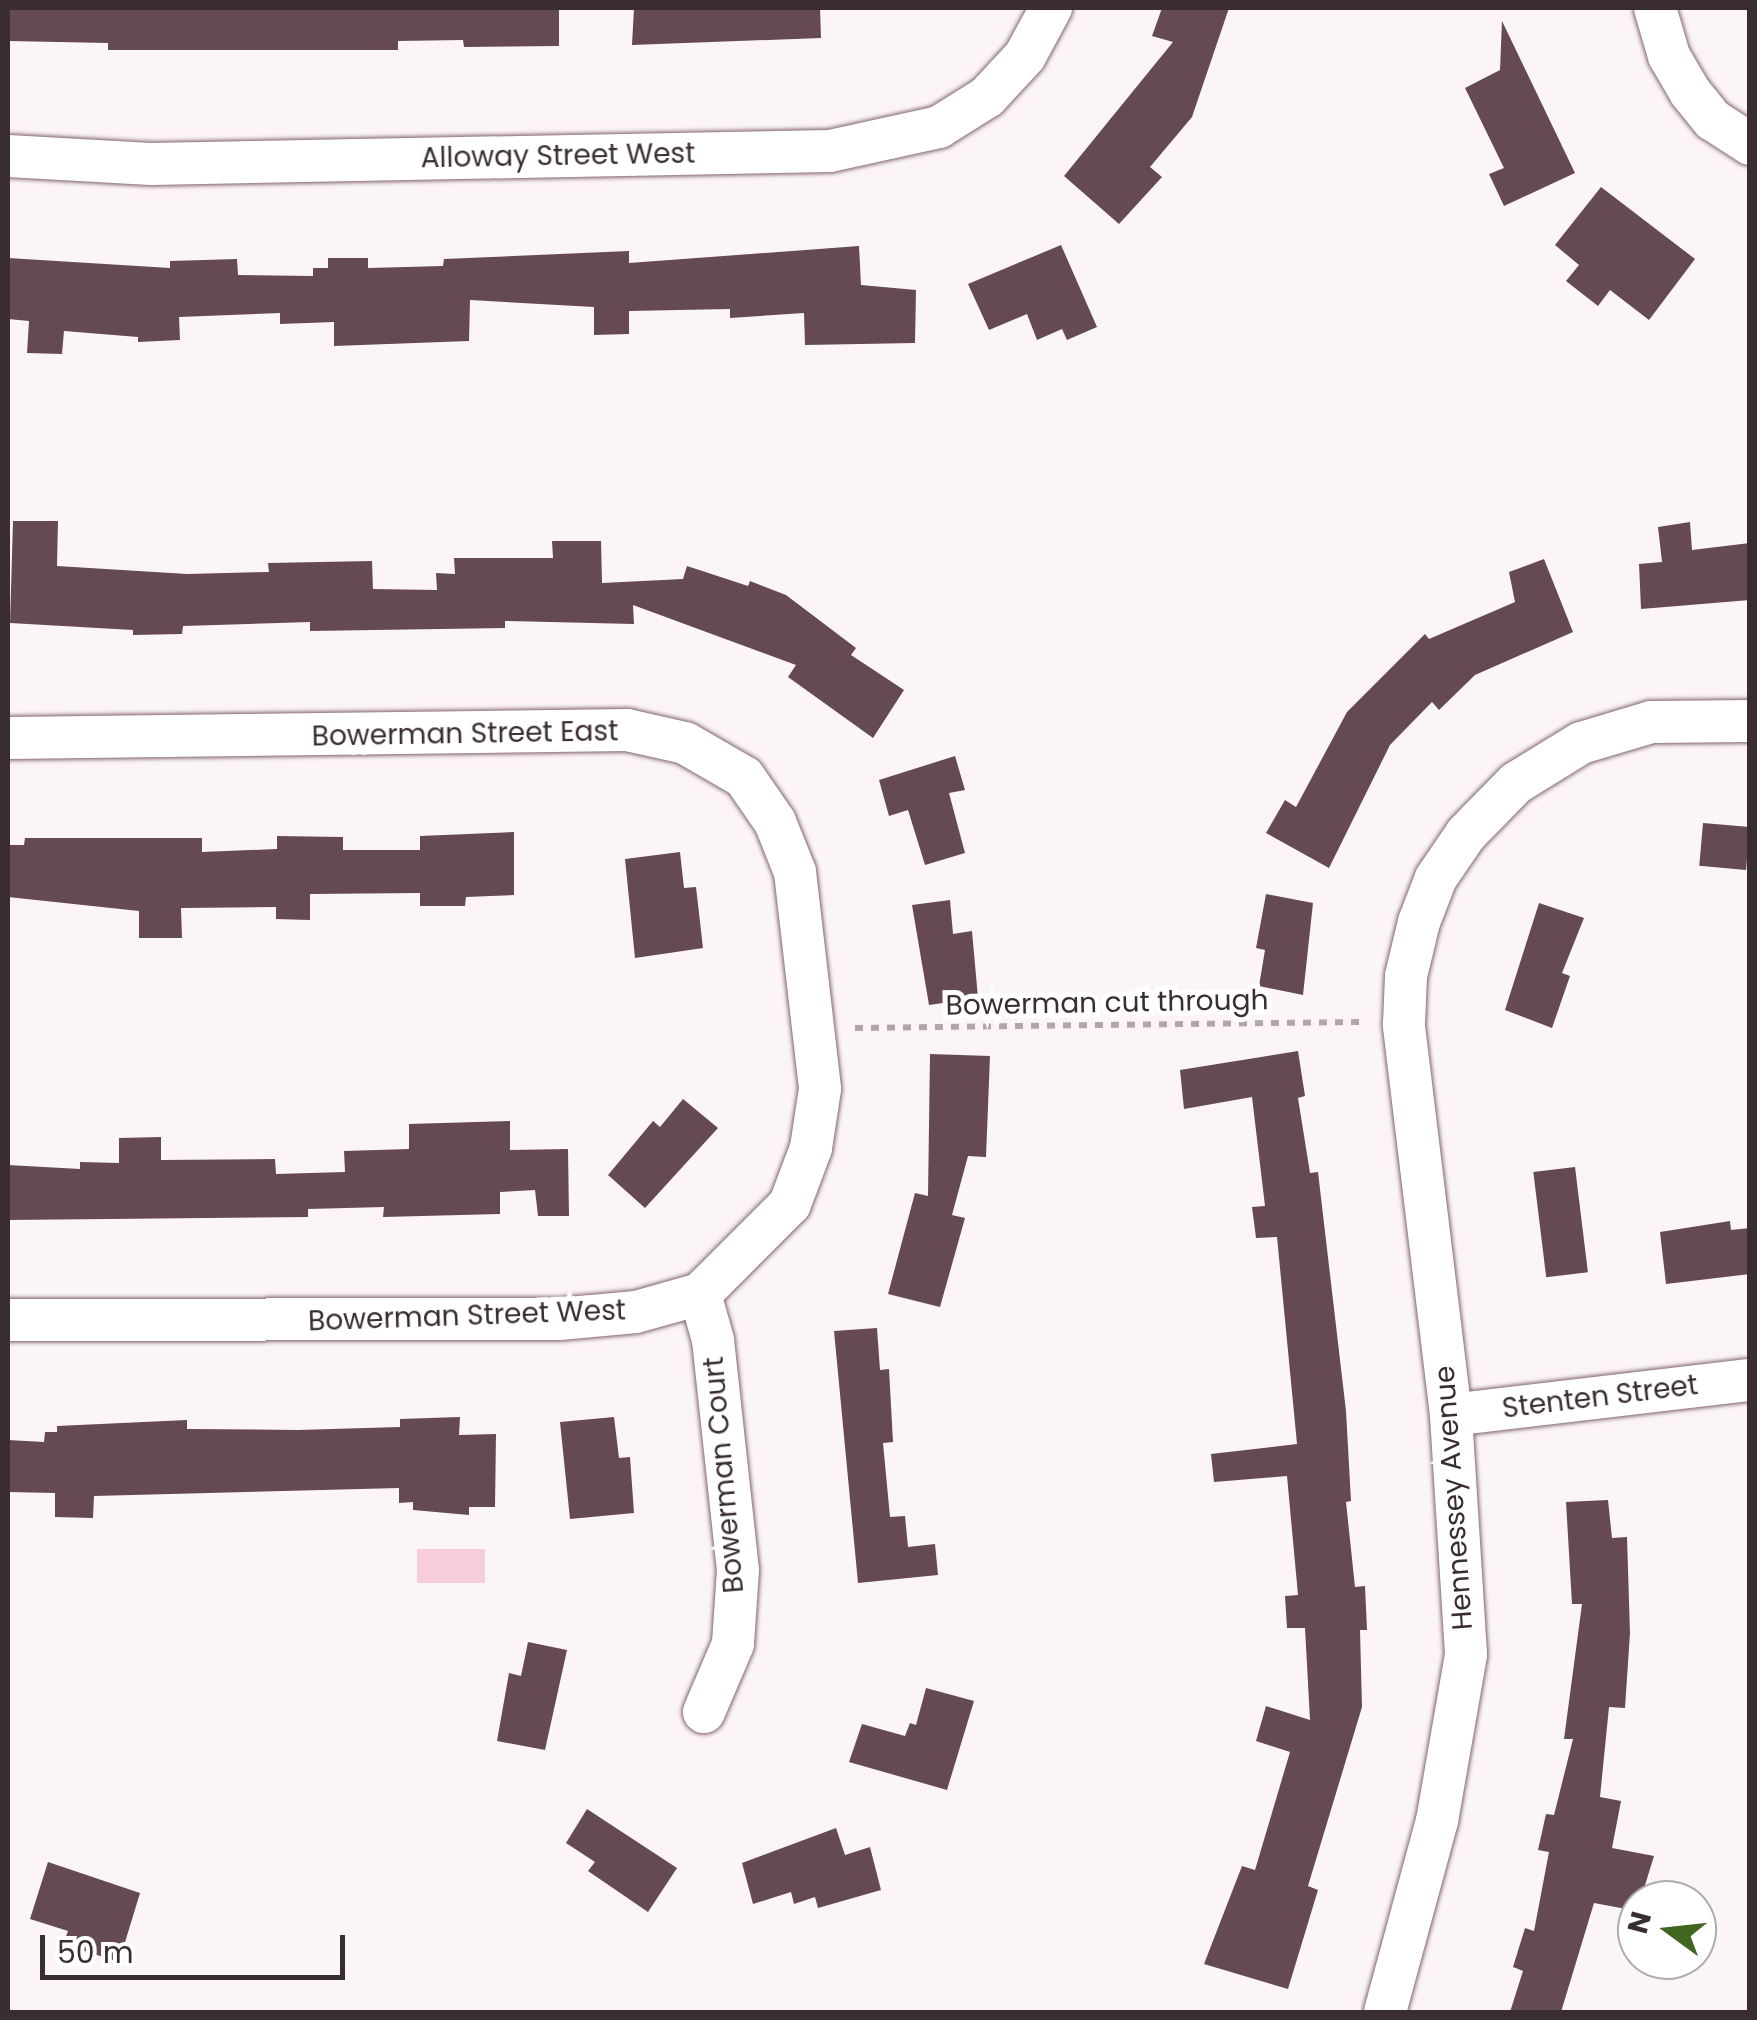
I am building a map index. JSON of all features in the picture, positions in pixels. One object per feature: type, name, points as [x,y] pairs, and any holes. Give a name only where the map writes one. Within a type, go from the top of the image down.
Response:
[{"type":"street","name":"Alloway Street West","points":[[8,156],[151,164],[830,151],[939,127],[971,107],[1025,56],[1051,8]]},
{"type":"street","points":[[1655,8],[1669,56],[1690,92],[1713,120],[1750,144]]},
{"type":"street","name":"Hennessey Avenue","points":[[1386,2012],[1437,1821],[1466,1654],[1452,1415],[1411,1108],[1406,976],[1436,878],[1466,834],[1516,783],[1581,742],[1651,722],[1750,721]]},
{"type":"street","name":"Bowerman Street East","points":[[8,738],[627,730],[686,743],[744,777],[775,822],[795,872],[808,992]]},
{"type":"street","name":"Bowerman Street West","points":[[8,1320],[558,1319],[636,1312],[700,1294],[790,1204],[811,1148],[820,1088],[808,992]]},
{"type":"street","name":"Bowerman Court","points":[[700,1294],[713,1340],[738,1570],[733,1644],[704,1712]]},
{"type":"street","name":"Stenten Street","points":[[1452,1415],[1750,1380]]},
{"type":"path","name":"Bowerman cut through","points":[[855,1028],[1360,1022]]},
{"type":"shaded area","points":[[417,1549],[485,1549],[485,1583],[417,1583]]},
{"type":"building","points":[[8,8],[559,8],[559,46],[464,47],[463,40],[398,41],[398,50],[108,50],[108,43],[8,41]]},
{"type":"building","points":[[634,8],[820,8],[821,38],[632,45]]},
{"type":"building","points":[[1162,8],[1229,8],[1192,117],[1150,167],[1162,177],[1119,224],[1064,176],[1173,42],[1152,36]]},
{"type":"building","points":[[1502,21],[1575,173],[1504,206],[1489,174],[1504,168],[1465,88],[1500,70]]},
{"type":"building","points":[[1601,187],[1695,259],[1649,320],[1610,290],[1598,306],[1566,281],[1579,265],[1555,245]]},
{"type":"building","points":[[1061,245],[1097,327],[1067,340],[1062,329],[1037,340],[1027,314],[989,330],[968,284]]},
{"type":"building","points":[[859,246],[861,285],[916,290],[915,343],[805,345],[804,313],[730,318],[730,309],[629,311],[629,334],[594,335],[594,307],[470,300],[469,341],[334,346],[334,322],[280,324],[280,313],[179,317],[180,340],[138,342],[138,337],[64,331],[62,354],[27,353],[29,321],[8,319],[8,258],[170,268],[170,261],[237,259],[238,275],[313,276],[313,268],[328,268],[328,258],[368,258],[368,268],[443,266],[444,259],[629,251],[629,263]]},
{"type":"building","points":[[13,521],[58,521],[57,566],[187,574],[269,572],[268,563],[372,561],[373,589],[437,590],[436,573],[455,574],[454,558],[553,558],[552,541],[601,541],[602,583],[683,579],[687,566],[748,586],[750,581],[786,595],[856,648],[851,655],[904,690],[873,738],[788,677],[796,665],[633,605],[634,624],[505,621],[505,628],[310,631],[310,622],[183,626],[182,634],[133,635],[133,630],[10,623]]},
{"type":"building","points":[[1690,522],[1692,550],[1750,543],[1750,600],[1641,609],[1639,564],[1662,562],[1658,527]]},
{"type":"building","points":[[1544,559],[1573,632],[1475,675],[1439,710],[1432,702],[1390,745],[1329,868],[1266,833],[1285,800],[1296,807],[1347,712],[1425,634],[1429,639],[1515,602],[1509,572]]},
{"type":"building","points":[[955,756],[965,790],[949,793],[965,853],[925,865],[908,810],[889,816],[879,780]]},
{"type":"building","points":[[1703,823],[1750,827],[1746,870],[1699,866]]},
{"type":"building","points":[[514,832],[514,895],[466,897],[465,906],[420,906],[420,893],[310,894],[310,920],[276,919],[276,907],[181,908],[182,938],[139,938],[139,911],[8,897],[8,845],[24,845],[25,838],[202,838],[202,852],[277,849],[277,836],[343,837],[343,850],[420,850],[420,836]]},
{"type":"building","points":[[680,852],[684,888],[696,887],[703,948],[635,958],[625,859]]},
{"type":"building","points":[[1266,894],[1313,903],[1303,995],[1259,986],[1265,950],[1256,948]]},
{"type":"building","points":[[950,900],[953,934],[972,931],[978,998],[929,1005],[912,905]]},
{"type":"building","points":[[1539,903],[1584,918],[1562,973],[1570,976],[1552,1028],[1505,1010]]},
{"type":"building","points":[[1298,1051],[1305,1096],[1298,1098],[1310,1173],[1318,1172],[1346,1411],[1351,1501],[1346,1502],[1355,1587],[1365,1586],[1367,1630],[1360,1630],[1362,1707],[1308,1886],[1318,1890],[1288,1989],[1204,1964],[1242,1866],[1255,1870],[1290,1752],[1256,1741],[1266,1706],[1310,1720],[1305,1628],[1287,1628],[1285,1596],[1298,1595],[1287,1476],[1214,1482],[1211,1454],[1297,1444],[1277,1237],[1256,1238],[1252,1207],[1265,1206],[1252,1097],[1184,1109],[1180,1070]]},
{"type":"building","points":[[930,1054],[990,1056],[986,1157],[968,1156],[952,1215],[965,1218],[940,1307],[888,1294],[915,1193],[928,1196]]},
{"type":"building","points":[[683,1099],[718,1128],[645,1208],[608,1175],[653,1121],[660,1127]]},
{"type":"building","points":[[510,1121],[510,1150],[568,1149],[569,1216],[538,1216],[535,1190],[500,1192],[500,1214],[383,1217],[384,1207],[308,1209],[308,1217],[8,1220],[8,1165],[80,1169],[80,1162],[119,1163],[119,1138],[161,1137],[161,1160],[275,1159],[276,1174],[345,1172],[344,1151],[409,1149],[409,1124]]},
{"type":"building","points":[[1575,1167],[1588,1272],[1546,1277],[1533,1172]]},
{"type":"building","points":[[1730,1221],[1731,1230],[1750,1228],[1750,1274],[1666,1284],[1660,1232]]},
{"type":"building","points":[[877,1328],[880,1370],[889,1369],[893,1442],[883,1443],[890,1517],[905,1516],[908,1547],[935,1544],[938,1575],[858,1583],[834,1331]]},
{"type":"building","points":[[460,1417],[459,1435],[496,1434],[495,1507],[469,1507],[469,1515],[413,1510],[413,1502],[399,1503],[399,1488],[94,1496],[93,1518],[55,1517],[55,1493],[8,1492],[8,1440],[44,1442],[45,1432],[57,1432],[57,1426],[187,1420],[187,1429],[298,1430],[400,1427],[400,1419]]},
{"type":"building","points":[[614,1417],[619,1458],[630,1457],[634,1513],[570,1519],[560,1422]]},
{"type":"building","points":[[1608,1500],[1612,1538],[1627,1537],[1630,1633],[1625,1708],[1609,1707],[1600,1797],[1621,1801],[1612,1848],[1654,1856],[1647,1880],[1617,1880],[1617,1907],[1594,1903],[1561,2012],[1510,2012],[1523,1971],[1513,1967],[1525,1928],[1534,1931],[1549,1852],[1538,1850],[1546,1814],[1554,1815],[1573,1739],[1564,1739],[1582,1604],[1572,1604],[1566,1502]]},
{"type":"building","points":[[528,1642],[567,1650],[545,1750],[497,1741],[509,1673],[521,1676]]},
{"type":"building","points":[[926,1688],[974,1701],[947,1790],[849,1762],[862,1724],[905,1736],[910,1723],[916,1725]]},
{"type":"building","points":[[587,1809],[677,1868],[648,1912],[588,1871],[595,1862],[566,1843]]},
{"type":"building","points":[[836,1828],[845,1855],[870,1847],[881,1890],[818,1908],[815,1897],[794,1904],[791,1892],[753,1904],[742,1863]]},
{"type":"building","points":[[48,1862],[140,1893],[119,1962],[63,1944],[68,1931],[30,1919]]}]
